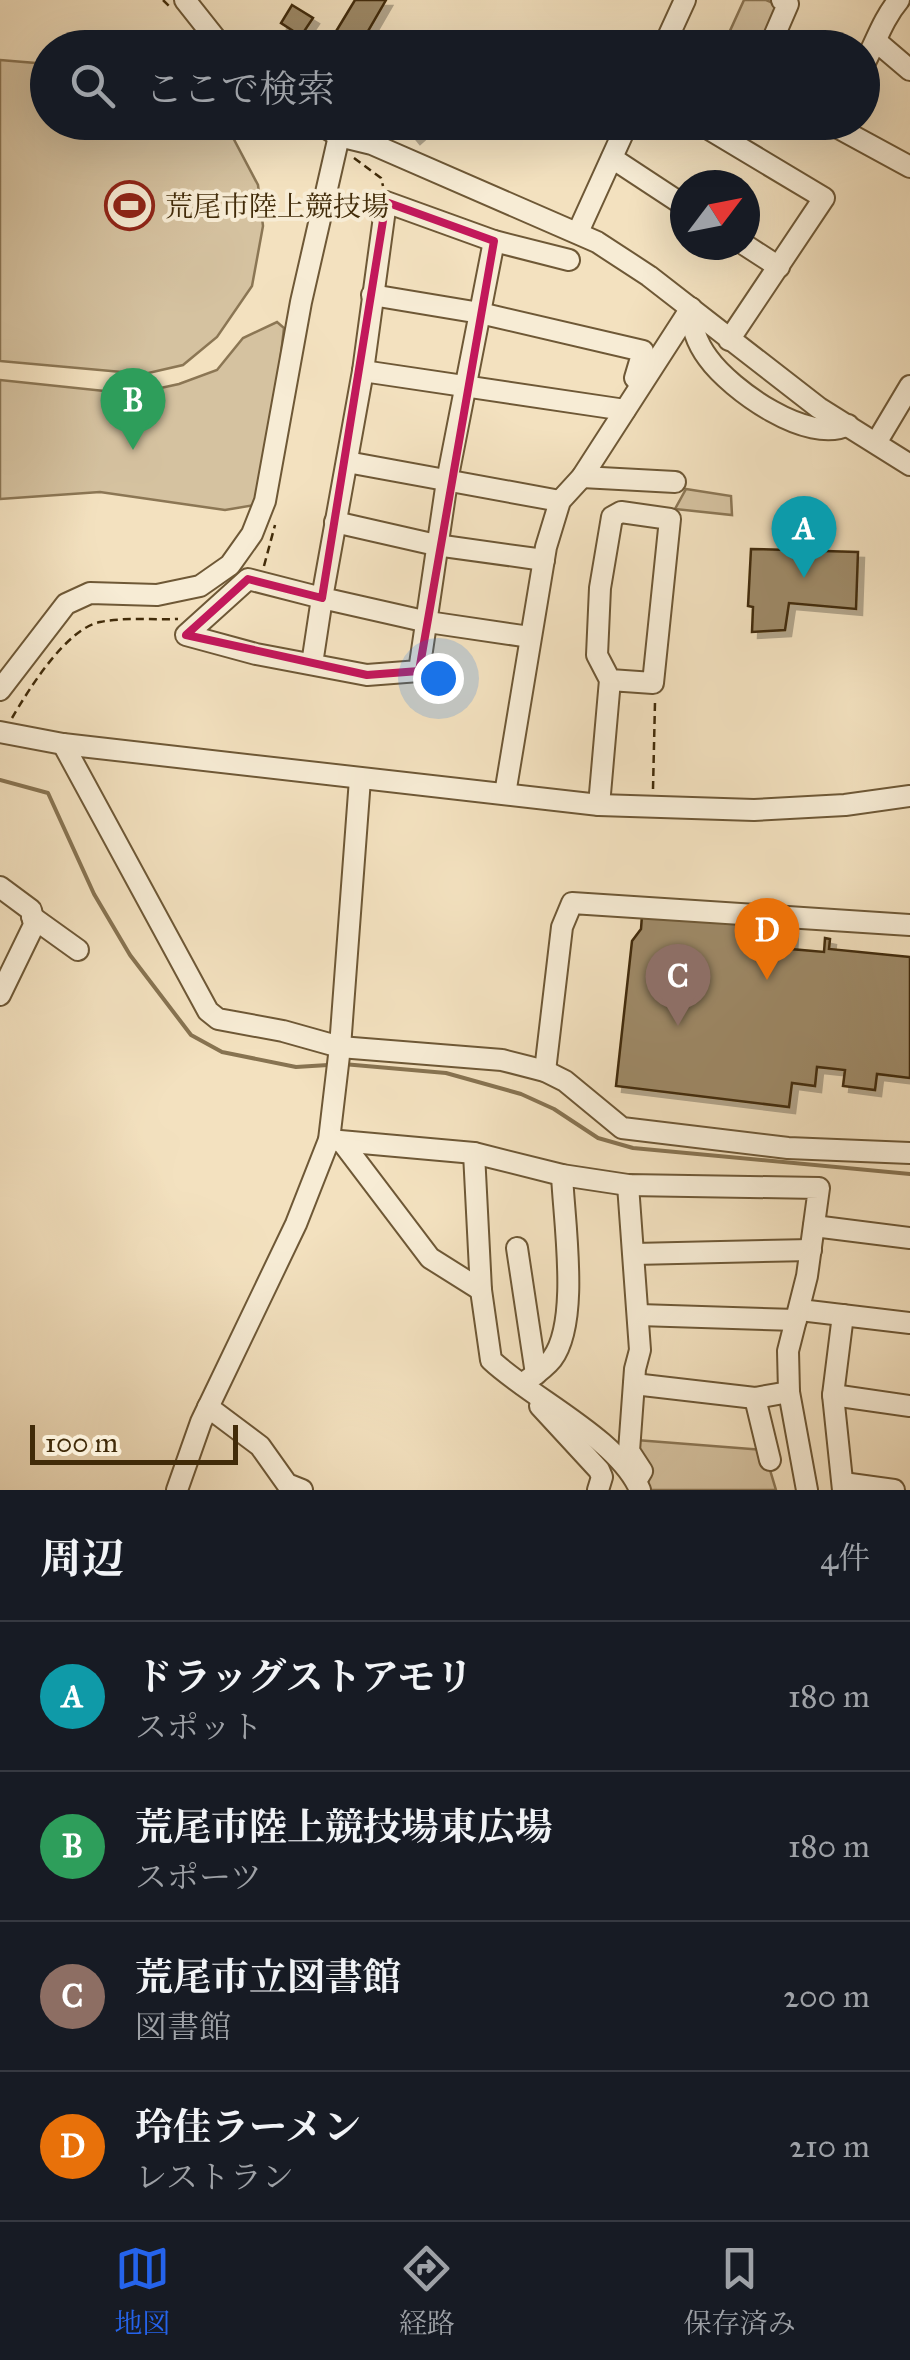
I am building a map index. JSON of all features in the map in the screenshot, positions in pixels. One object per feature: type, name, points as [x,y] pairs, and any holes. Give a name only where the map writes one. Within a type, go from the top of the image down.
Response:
[{"type":"street","points":[[185,0],[208,30]]},
{"type":"street","points":[[671,30],[685,0]]},
{"type":"street","points":[[880,33],[886,15],[899,0]]},
{"type":"street","points":[[777,30],[787,1]]},
{"type":"street","points":[[880,45],[910,70]]},
{"type":"street","points":[[2,684],[66,604],[90,593],[157,595],[200,586],[230,564],[252,534],[265,501],[301,302],[337,140]]},
{"type":"street","points":[[355,140],[578,232],[639,270],[820,408],[910,465]]},
{"type":"street","points":[[578,232],[620,140]]},
{"type":"street","points":[[726,140],[824,198],[729,340]]},
{"type":"street","points":[[861,140],[910,167]]},
{"type":"street","points":[[612,158],[670,196]]},
{"type":"street","points":[[312,664],[363,371],[386,202],[494,241],[569,260]]},
{"type":"street","points":[[494,241],[446,482],[428,622],[419,671],[367,675],[256,654],[186,635],[248,579],[428,622],[530,638]]},
{"type":"street","points":[[760,254],[780,267]]},
{"type":"street","points":[[372,296],[480,313],[643,351],[635,378],[644,381]]},
{"type":"street","points":[[506,794],[544,560],[560,501],[582,477],[690,308]]},
{"type":"street","points":[[690,308],[691,326],[710,361],[750,398],[812,429],[836,432],[848,425]]},
{"type":"street","points":[[363,371],[626,410]]},
{"type":"street","points":[[876,442],[910,386]]},
{"type":"street","points":[[347,462],[560,501]]},
{"type":"street","points":[[582,477],[675,482]]},
{"type":"street","points":[[599,805],[610,680],[596,655],[600,588],[612,517],[621,512],[670,519],[652,683],[610,680]]},
{"type":"street","points":[[336,522],[436,545],[544,560]]},
{"type":"street","points":[[0,732],[63,744],[599,805],[754,810],[844,805],[910,796]]},
{"type":"street","points":[[63,744],[208,1011],[218,1019],[283,1031],[340,1049],[502,1060],[545,1071],[565,1081],[622,1128],[788,1148],[910,1153]]},
{"type":"street","points":[[177,1490],[208,1407],[335,1141],[332,1104],[340,1049],[360,779]]},
{"type":"street","points":[[0,888],[31,910],[34,925],[0,995]]},
{"type":"street","points":[[545,1071],[562,927],[572,903],[910,925]]},
{"type":"street","points":[[32,917],[78,950]]},
{"type":"street","points":[[335,1141],[474,1153],[562,1175],[628,1184],[818,1188],[811,1250],[788,1351],[788,1392],[807,1490]]},
{"type":"street","points":[[335,1141],[430,1258],[482,1290]]},
{"type":"street","points":[[474,1153],[482,1290],[491,1360],[530,1383],[610,1451],[638,1485]]},
{"type":"street","points":[[530,1383],[553,1358],[569,1314],[562,1175]]},
{"type":"street","points":[[628,1184],[640,1315],[629,1451],[642,1470],[638,1485]]},
{"type":"street","points":[[814,1226],[910,1238]]},
{"type":"street","points":[[517,1248],[530,1383],[548,1418],[599,1470],[602,1477],[598,1490]]},
{"type":"street","points":[[634,1254],[811,1250]]},
{"type":"street","points":[[640,1315],[843,1315],[910,1323]]},
{"type":"street","points":[[843,1315],[833,1396],[843,1486],[894,1490]]},
{"type":"street","points":[[634,1384],[755,1398],[788,1392]]},
{"type":"street","points":[[833,1396],[910,1406]]},
{"type":"street","points":[[755,1398],[770,1460]]},
{"type":"street","points":[[208,1407],[260,1446],[287,1484],[302,1490]]},
{"type":"path","points":[[361,154],[354,151],[352,156],[382,178],[386,202]]},
{"type":"path","points":[[653,795],[655,702]]},
{"type":"highlighted area","points":[[386,202],[494,241],[419,671],[367,675],[186,635],[248,579],[322,598]]},
{"type":"shaded area","points":[[744,0],[766,0],[778,5],[767,30],[730,30]]},
{"type":"shaded area","name":"荒尾市陸上競技場","points":[[0,60],[30,63],[30,140],[234,140],[258,185],[263,226],[252,286],[217,337],[183,365],[144,374],[0,361]]},
{"type":"shaded area","points":[[277,322],[284,328],[275,407],[255,505],[225,510],[100,492],[0,499],[0,380],[133,394],[179,384],[217,370],[243,338]]},
{"type":"shaded area","points":[[686,489],[731,496],[732,515],[675,509]]},
{"type":"shaded area","points":[[636,1440],[764,1450],[776,1490],[644,1490],[641,1484],[650,1474]]},
{"type":"building","points":[[355,0],[386,0],[369,30],[337,30]]},
{"type":"building","points":[[292,5],[313,18],[305,30],[292,30],[281,23]]},
{"type":"building","points":[[751,549],[858,552],[856,609],[789,603],[785,630],[752,632],[753,607],[748,606]]},
{"type":"building","points":[[642,915],[792,928],[791,949],[824,952],[825,938],[830,939],[829,949],[910,957],[910,1078],[877,1074],[875,1090],[843,1086],[845,1070],[817,1067],[815,1086],[792,1083],[789,1107],[616,1086],[632,941],[641,929]]},
{"type":"waterway","points":[[0,780],[48,793],[94,894],[130,955],[191,1035],[222,1052],[296,1067],[328,1065]]},
{"type":"waterway","points":[[343,1064],[446,1073],[521,1094],[554,1109],[598,1138],[633,1148],[910,1174]]},
{"type":"place","name":"荒尾市陸上競技場","points":[[130,206]]},
{"type":"place","name":"荒尾市陸上競技場東広場","points":[[133,450]]},
{"type":"place","name":"ドラッグストアモリ","points":[[804,578]]},
{"type":"place","name":"玲佳ラーメン","points":[[767,980]]},
{"type":"place","name":"荒尾市立図書館","points":[[678,1026]]}]
